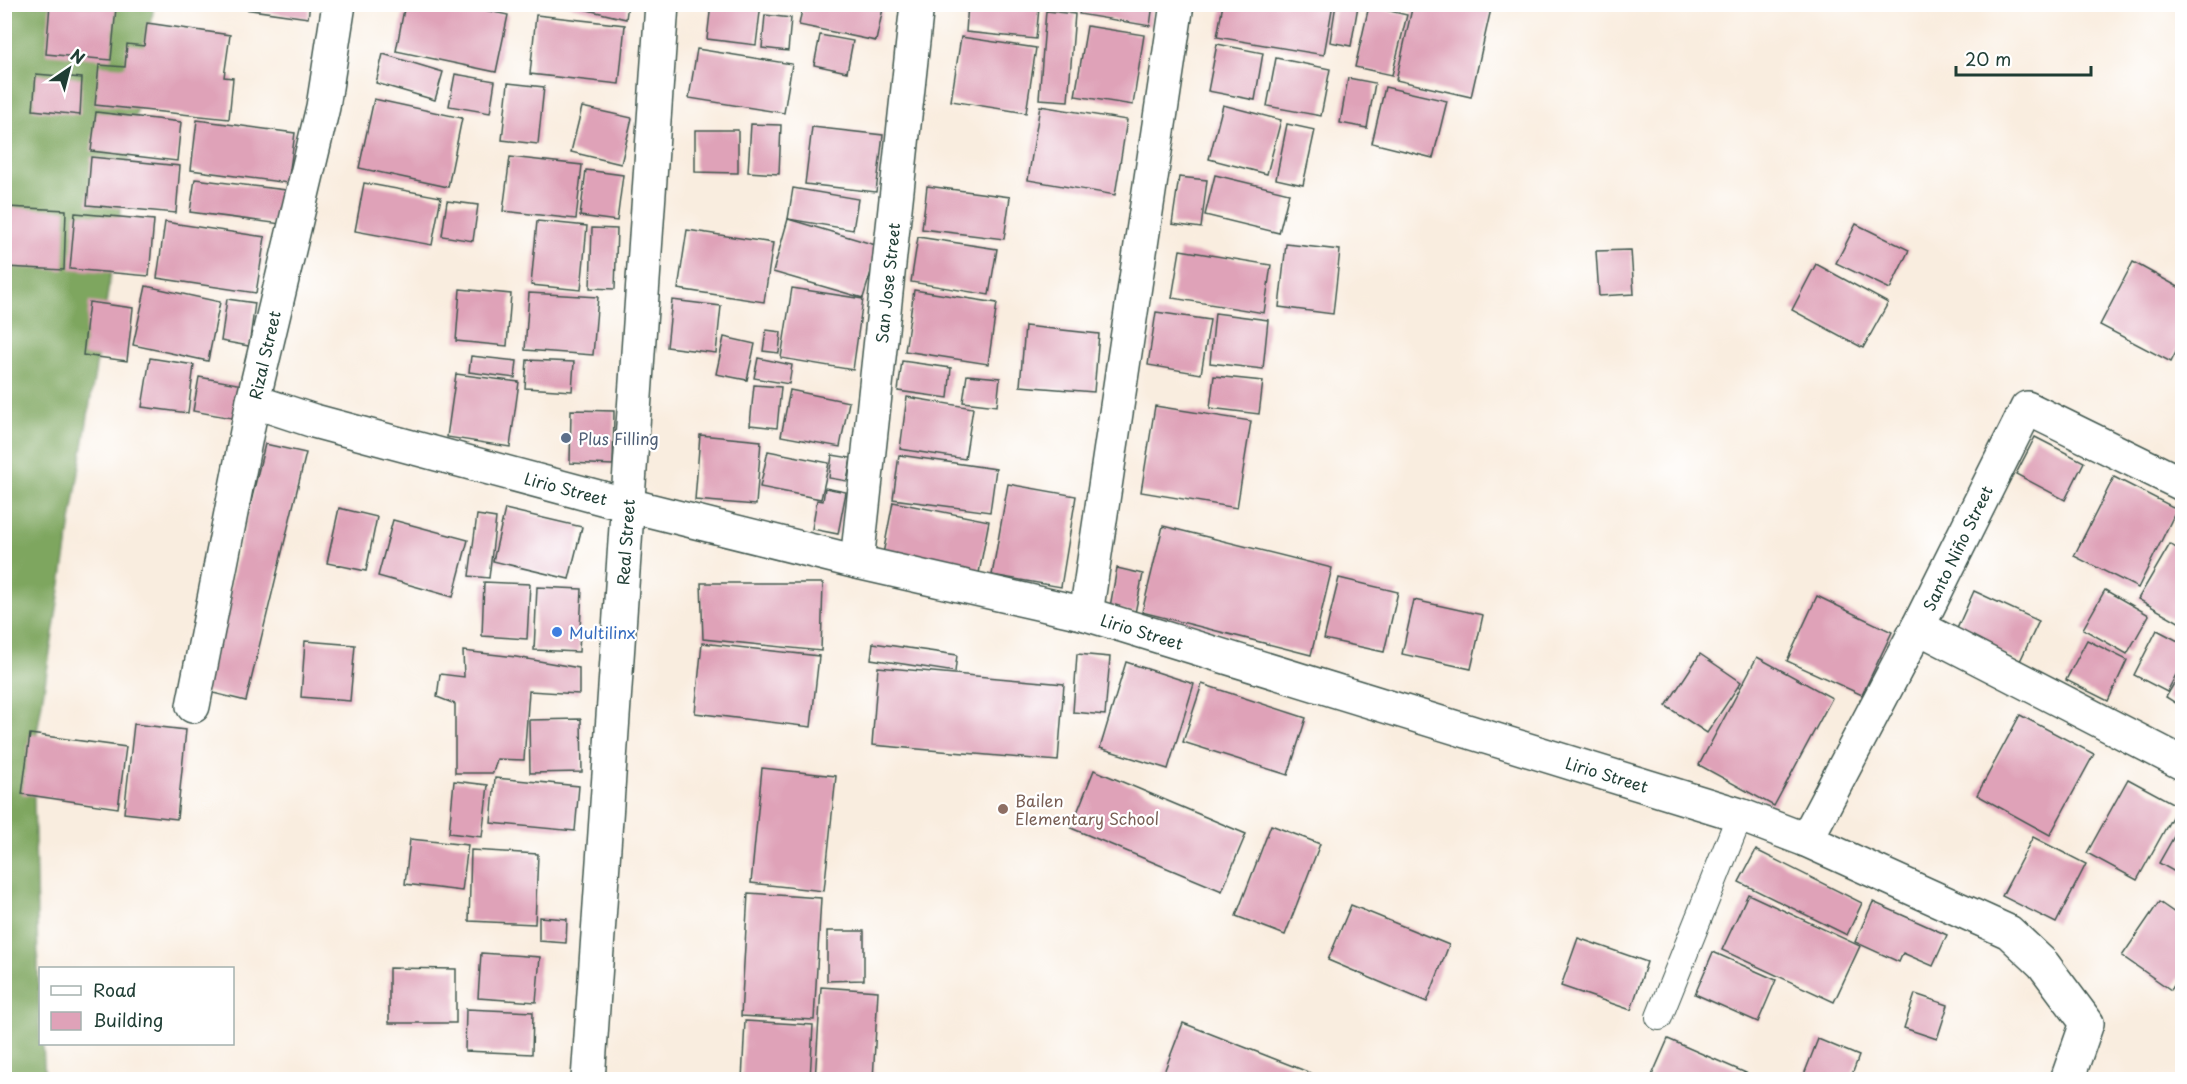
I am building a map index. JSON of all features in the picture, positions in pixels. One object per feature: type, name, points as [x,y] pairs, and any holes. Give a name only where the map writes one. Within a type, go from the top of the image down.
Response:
[{"type":"street","name":"Rizal Street","points":[[193,706],[253,401],[323,107],[339,4]]},
{"type":"street","name":"Real Street","points":[[588,1080],[662,4]]},
{"type":"street","name":"San Jose Street","points":[[856,562],[917,4]]},
{"type":"street","points":[[1086,614],[1177,4]]},
{"type":"street","name":"Lirio Street","points":[[253,401],[314,421],[628,505],[856,562],[1086,614],[1740,815],[1806,840],[2008,932],[2043,963],[2087,1023],[2067,1080]]},
{"type":"street","name":"Santo Niño Street","points":[[1806,840],[1918,627],[2027,408],[2182,484]]},
{"type":"street","points":[[1918,627],[2182,763]]},
{"type":"lane","points":[[1659,1017],[1740,815]]},
{"type":"green space","points":[[5,5],[154,5],[33,758],[39,1045],[43,1045],[45,1079],[5,1080]]},
{"type":"building","points":[[50,4],[116,8],[111,60],[46,54]]},
{"type":"building","points":[[209,4],[310,4],[308,18]]},
{"type":"building","points":[[405,4],[456,4],[508,15],[496,72],[396,51]]},
{"type":"building","points":[[562,4],[628,4],[626,19]]},
{"type":"building","points":[[711,4],[761,4],[756,45],[707,39]]},
{"type":"building","points":[[768,4],[799,4],[799,9],[768,6]]},
{"type":"building","points":[[803,4],[884,4],[876,41],[799,25]]},
{"type":"building","points":[[968,4],[1039,8],[1036,39],[966,32]]},
{"type":"building","points":[[1081,4],[1153,4],[1150,26],[1079,14]]},
{"type":"building","points":[[1223,4],[1333,4],[1324,55],[1217,37]]},
{"type":"building","points":[[1336,4],[1358,6],[1351,46],[1330,42]]},
{"type":"building","points":[[1413,4],[1471,4],[1491,9],[1471,97],[1396,80]]},
{"type":"building","points":[[1369,6],[1407,15],[1392,75],[1355,67]]},
{"type":"building","points":[[1046,11],[1075,14],[1068,101],[1039,99]]},
{"type":"building","points":[[536,15],[625,25],[619,84],[530,74]]},
{"type":"building","points":[[765,15],[791,18],[788,51],[762,48]]},
{"type":"building","points":[[147,23],[230,35],[224,77],[233,78],[229,119],[95,105],[99,65],[125,67],[127,44],[144,46]]},
{"type":"building","points":[[1087,26],[1144,35],[1133,105],[1075,96]]},
{"type":"building","points":[[820,35],[853,41],[847,72],[814,65]]},
{"type":"building","points":[[961,37],[1036,48],[1026,113],[951,101]]},
{"type":"building","points":[[1217,44],[1263,53],[1255,100],[1208,91]]},
{"type":"building","points":[[697,49],[792,64],[784,113],[689,98]]},
{"type":"building","points":[[383,54],[443,72],[435,100],[376,83]]},
{"type":"building","points":[[1276,58],[1330,69],[1321,116],[1267,106]]},
{"type":"building","points":[[36,74],[82,78],[80,115],[33,110]]},
{"type":"building","points":[[455,74],[495,81],[490,113],[449,106]]},
{"type":"building","points":[[1348,78],[1375,83],[1367,128],[1340,123]]},
{"type":"building","points":[[508,83],[544,87],[538,144],[502,140]]},
{"type":"building","points":[[1385,87],[1447,101],[1433,158],[1372,143]]},
{"type":"building","points":[[374,99],[462,118],[448,187],[359,168]]},
{"type":"building","points":[[1223,105],[1281,120],[1267,174],[1209,159]]},
{"type":"building","points":[[1040,106],[1127,120],[1115,195],[1028,180]]},
{"type":"building","points":[[582,107],[632,118],[621,164],[571,152]]},
{"type":"building","points":[[96,112],[181,122],[177,161],[91,151]]},
{"type":"building","points":[[197,120],[295,133],[288,183],[191,170]]},
{"type":"building","points":[[751,124],[781,125],[779,174],[748,172]]},
{"type":"building","points":[[1287,124],[1315,130],[1303,185],[1276,179]]},
{"type":"building","points":[[812,127],[883,135],[876,192],[805,184]]},
{"type":"building","points":[[695,130],[738,130],[738,173],[695,172]]},
{"type":"building","points":[[91,157],[180,166],[176,213],[87,205]]},
{"type":"building","points":[[510,157],[582,165],[576,219],[503,211]]},
{"type":"building","points":[[586,170],[623,175],[617,221],[580,216]]},
{"type":"building","points":[[1215,175],[1289,193],[1279,233],[1205,215]]},
{"type":"building","points":[[1179,177],[1207,180],[1201,228],[1172,224]]},
{"type":"building","points":[[195,179],[286,190],[281,224],[190,212]]},
{"type":"building","points":[[364,183],[441,197],[432,245],[355,231]]},
{"type":"building","points":[[927,186],[1010,197],[1004,239],[922,229]]},
{"type":"building","points":[[793,188],[858,199],[853,230],[788,219]]},
{"type":"building","points":[[447,201],[478,205],[473,241],[442,236]]},
{"type":"building","points":[[7,207],[66,210],[64,270],[5,267]]},
{"type":"building","points":[[75,213],[154,220],[149,276],[70,269]]},
{"type":"building","points":[[788,219],[879,246],[863,298],[773,272]]},
{"type":"building","points":[[537,221],[587,226],[581,290],[531,285]]},
{"type":"building","points":[[165,222],[265,237],[256,293],[157,278]]},
{"type":"building","points":[[1856,224],[1909,250],[1890,289],[1836,263]]},
{"type":"building","points":[[592,228],[617,229],[615,289],[590,288]]},
{"type":"building","points":[[687,230],[773,243],[764,302],[678,289]]},
{"type":"building","points":[[918,237],[997,249],[989,295],[911,282]]},
{"type":"building","points":[[1286,244],[1340,250],[1333,314],[1279,307]]},
{"type":"building","points":[[1180,250],[1271,265],[1264,313],[1172,298]]},
{"type":"building","points":[[1631,250],[1634,294],[1599,296],[1596,251]]},
{"type":"building","points":[[2133,262],[2182,289],[2182,340],[2171,362],[2100,325]]},
{"type":"building","points":[[1816,264],[1888,303],[1863,348],[1792,310]]},
{"type":"building","points":[[146,286],[220,302],[208,361],[133,345]]},
{"type":"building","points":[[792,288],[863,299],[853,370],[781,358]]},
{"type":"building","points":[[460,289],[511,294],[507,346],[456,341]]},
{"type":"building","points":[[914,290],[997,303],[988,364],[905,351]]},
{"type":"building","points":[[529,293],[598,297],[593,355],[525,350]]},
{"type":"building","points":[[227,299],[255,303],[249,346],[221,341]]},
{"type":"building","points":[[672,300],[721,306],[716,353],[667,347]]},
{"type":"building","points":[[89,302],[133,308],[127,361],[83,355]]},
{"type":"building","points":[[1156,312],[1210,320],[1201,374],[1148,365]]},
{"type":"building","points":[[1215,313],[1268,320],[1263,369],[1210,363]]},
{"type":"building","points":[[1025,326],[1099,334],[1094,392],[1020,386]]},
{"type":"building","points":[[766,330],[781,332],[779,353],[763,351]]},
{"type":"building","points":[[724,337],[755,344],[747,380],[716,374]]},
{"type":"building","points":[[471,356],[517,361],[515,378],[469,372]]},
{"type":"building","points":[[150,358],[194,365],[188,413],[142,407]]},
{"type":"building","points":[[758,358],[792,365],[789,384],[754,378]]},
{"type":"building","points":[[527,360],[574,362],[572,391],[525,388]]},
{"type":"building","points":[[902,361],[951,368],[948,398],[898,391]]},
{"type":"building","points":[[456,374],[519,382],[510,447],[447,437]]},
{"type":"building","points":[[967,375],[1000,378],[997,406],[963,402]]},
{"type":"building","points":[[1214,376],[1263,381],[1259,414],[1210,408]]},
{"type":"building","points":[[199,377],[243,385],[237,419],[193,411]]},
{"type":"building","points":[[754,385],[781,387],[777,428],[750,425]]},
{"type":"building","points":[[790,390],[849,402],[840,447],[781,436]]},
{"type":"building","points":[[907,397],[973,408],[965,459],[900,449]]},
{"type":"building","points":[[1155,406],[1251,421],[1237,508],[1141,492]]},
{"type":"building","points":[[571,410],[614,411],[613,465],[570,463]]},
{"type":"building","points":[[700,435],[761,441],[756,505],[695,500]]},
{"type":"building","points":[[2035,437],[2084,462],[2065,500],[2016,474]]},
{"type":"building","points":[[265,444],[306,453],[246,701],[205,691]]},
{"type":"building","points":[[768,451],[829,463],[821,499],[760,487]]},
{"type":"building","points":[[832,455],[851,458],[847,481],[829,478]]},
{"type":"building","points":[[899,455],[996,469],[990,512],[893,499]]},
{"type":"building","points":[[2114,477],[2177,509],[2138,588],[2074,556]]},
{"type":"building","points":[[1008,484],[1076,496],[1061,587],[992,575]]},
{"type":"building","points":[[825,488],[846,492],[838,534],[812,529],[817,500],[823,501]]},
{"type":"building","points":[[893,502],[989,521],[979,573],[883,554]]},
{"type":"building","points":[[339,508],[377,517],[366,571],[327,563]]},
{"type":"building","points":[[505,509],[582,527],[569,579],[493,561]]},
{"type":"building","points":[[477,515],[496,518],[489,578],[469,576]]},
{"type":"building","points":[[393,520],[468,540],[453,597],[378,576]]},
{"type":"building","points":[[1163,526],[1332,568],[1311,655],[1142,612]]},
{"type":"building","points":[[2170,544],[2182,552],[2182,624],[2138,599]]},
{"type":"building","points":[[1117,568],[1143,574],[1135,613],[1110,607]]},
{"type":"building","points":[[1339,578],[1398,592],[1384,652],[1324,639]]},
{"type":"building","points":[[484,582],[530,584],[527,639],[482,636]]},
{"type":"building","points":[[701,583],[823,583],[821,651],[703,639]]},
{"type":"building","points":[[537,587],[582,589],[579,652],[534,650]]},
{"type":"building","points":[[2105,590],[2149,615],[2127,654],[2083,629]]},
{"type":"building","points":[[1974,591],[2039,621],[2020,661],[1956,631]]},
{"type":"building","points":[[1817,596],[1892,632],[1862,695],[1787,661]]},
{"type":"building","points":[[1414,600],[1483,615],[1471,669],[1402,654]]},
{"type":"building","points":[[2157,630],[2182,643],[2182,663],[2167,692],[2134,675]]},
{"type":"building","points":[[2087,640],[2127,660],[2108,701],[2066,680]]},
{"type":"building","points":[[305,641],[355,645],[350,701],[301,697]]},
{"type":"building","points":[[702,643],[819,656],[811,727],[695,713]]},
{"type":"building","points":[[873,643],[957,655],[955,672],[871,659]]},
{"type":"building","points":[[463,651],[579,668],[579,694],[529,691],[524,760],[497,759],[493,773],[455,773],[455,704],[437,697],[440,674],[464,677]]},
{"type":"building","points":[[1077,654],[1110,657],[1105,715],[1073,712]]},
{"type":"building","points":[[1700,654],[1741,682],[1707,733],[1666,706]]},
{"type":"building","points":[[1757,657],[1832,698],[1774,806],[1699,765]]},
{"type":"building","points":[[1126,662],[1194,684],[1168,769],[1100,748]]},
{"type":"building","points":[[878,667],[1064,684],[1058,761],[872,745]]},
{"type":"building","points":[[2182,670],[2182,707],[2166,697]]},
{"type":"building","points":[[1202,684],[1306,718],[1288,775],[1183,742]]},
{"type":"building","points":[[2020,715],[2094,754],[2050,835],[1977,795]]},
{"type":"building","points":[[581,719],[582,772],[530,773],[529,720]]},
{"type":"building","points":[[134,724],[186,730],[177,819],[124,813]]},
{"type":"building","points":[[30,734],[126,747],[118,808],[22,794]]},
{"type":"building","points":[[762,768],[836,776],[824,891],[751,883]]},
{"type":"building","points":[[1094,770],[1246,834],[1222,891],[1071,828]]},
{"type":"building","points":[[495,778],[579,786],[575,831],[491,823]]},
{"type":"building","points":[[2128,779],[2178,806],[2137,880],[2087,853]]},
{"type":"building","points":[[454,781],[488,785],[482,837],[449,833]]},
{"type":"building","points":[[1271,825],[1320,844],[1285,935],[1236,916]]},
{"type":"building","points":[[2180,826],[2182,828],[2182,876],[2159,863]]},
{"type":"building","points":[[2033,837],[2086,864],[2056,923],[2002,896]]},
{"type":"building","points":[[410,839],[468,845],[462,891],[405,884]]},
{"type":"building","points":[[471,850],[538,854],[535,924],[469,921]]},
{"type":"building","points":[[1756,850],[1862,903],[1847,935],[1739,882]]},
{"type":"building","points":[[748,893],[821,898],[814,1020],[741,1016]]},
{"type":"building","points":[[1748,894],[1860,946],[1834,1002],[1722,950]]},
{"type":"building","points":[[1873,902],[1947,935],[1933,966],[1903,953],[1899,962],[1855,942]]},
{"type":"building","points":[[2159,902],[2182,918],[2182,974],[2171,990],[2122,956]]},
{"type":"building","points":[[1351,905],[1449,945],[1427,1002],[1328,960]]},
{"type":"building","points":[[539,917],[567,919],[566,943],[539,941]]},
{"type":"building","points":[[827,931],[864,931],[864,980],[827,981]]},
{"type":"building","points":[[1578,938],[1647,962],[1631,1010],[1561,986]]},
{"type":"building","points":[[1713,952],[1776,980],[1758,1022],[1695,994]]},
{"type":"building","points":[[481,953],[540,957],[536,1002],[478,998]]},
{"type":"building","points":[[389,968],[456,969],[456,1023],[389,1023]]},
{"type":"building","points":[[821,987],[878,991],[873,1080],[815,1080]]},
{"type":"building","points":[[1915,994],[1948,1005],[1937,1039],[1904,1028]]},
{"type":"building","points":[[466,1009],[533,1012],[532,1054],[465,1051]]},
{"type":"building","points":[[745,1021],[813,1025],[810,1080],[742,1080]]},
{"type":"building","points":[[1183,1023],[1326,1079],[1326,1080],[1161,1080]]},
{"type":"building","points":[[1668,1039],[1762,1080],[1650,1080]]},
{"type":"building","points":[[1818,1039],[1859,1056],[1850,1080],[1810,1080],[1803,1077]]},
{"type":"place","name":"Plus Filling","points":[[566,438]]},
{"type":"place","name":"Multilinx","points":[[557,632]]},
{"type":"place","name":"Bailen Elementary School","points":[[1003,809]]}]
